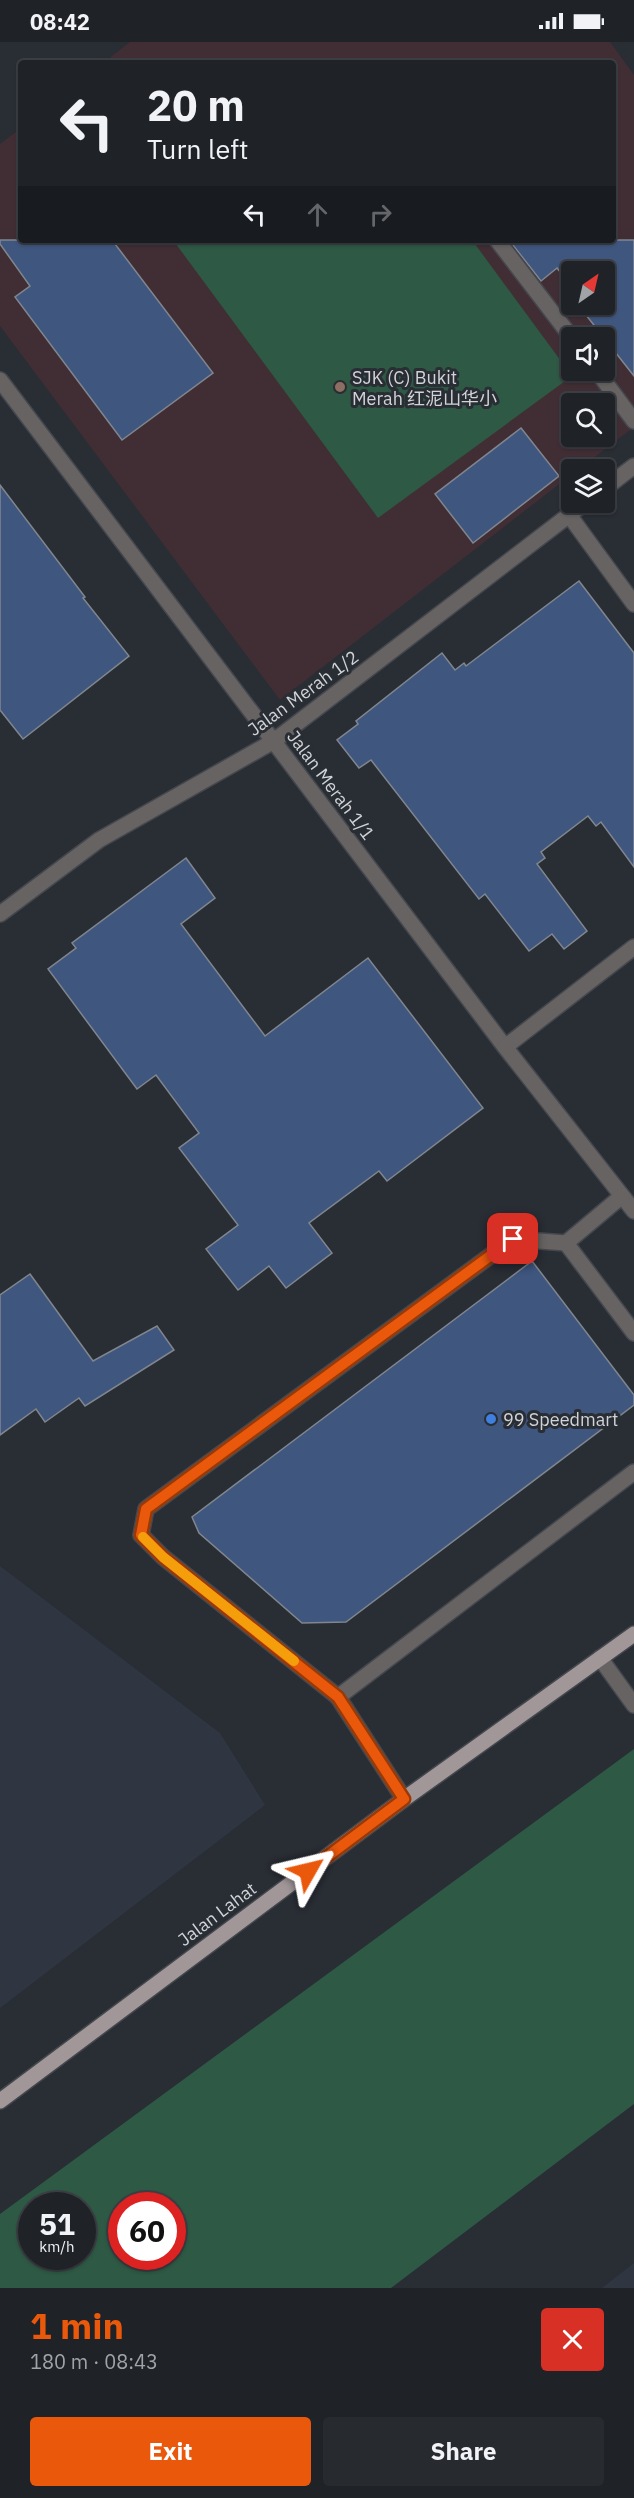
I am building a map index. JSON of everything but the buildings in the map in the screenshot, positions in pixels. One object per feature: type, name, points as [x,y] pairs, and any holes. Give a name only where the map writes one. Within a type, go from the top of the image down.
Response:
[{"type":"main road","name":"Jalan Lahat","points":[[0,2101],[404,1799],[634,1634]]},
{"type":"street","points":[[499,243],[564,327]]},
{"type":"street","name":"Jalan Merah 1/1","points":[[0,380],[505,1047],[634,1211]]},
{"type":"street","points":[[604,381],[634,420]]},
{"type":"street","points":[[615,481],[634,466]]},
{"type":"street","name":"Jalan Merah 1/2","points":[[0,914],[99,840],[274,741],[572,513]]},
{"type":"street","points":[[569,515],[634,604]]},
{"type":"street","points":[[505,1047],[634,947]]},
{"type":"street","points":[[404,1799],[338,1697],[163,1557],[141,1535],[146,1509],[513,1239],[566,1243],[622,1196]]},
{"type":"street","points":[[566,1243],[634,1333]]},
{"type":"street","points":[[338,1697],[634,1472]]},
{"type":"street","points":[[600,1658],[634,1705]]},
{"type":"shaded area","name":"SJK (C) Bukit Merah 红泥山华小","points":[[130,42],[610,42],[634,75],[634,427],[615,442],[615,393],[561,393],[561,447],[608,447],[592,459],[561,459],[561,483],[280,700],[0,326],[0,144],[18,130],[18,243],[616,243],[616,60],[107,60]]},
{"type":"shaded area","points":[[0,1566],[220,1733],[265,1805],[0,2008]]},
{"type":"shaded area","points":[[634,2263],[634,2288],[602,2288]]},
{"type":"green space","points":[[175,243],[474,243],[561,361],[561,381],[565,381],[378,518]]},
{"type":"green space","points":[[634,1749],[634,2104],[391,2288],[0,2288],[0,2214],[18,2201],[18,2270],[96,2270],[96,2192],[30,2192]]},
{"type":"slow traffic","points":[[143,1537],[163,1557],[294,1661]]},
{"type":"place","name":"SJK (C) Bukit Merah 红泥山华小","points":[[340,387]]},
{"type":"place","name":"99 Speedmart","points":[[491,1419]]},
{"type":"route","points":[[308,1871],[404,1799],[338,1697],[163,1557],[141,1535],[146,1509],[513,1239]]}]
